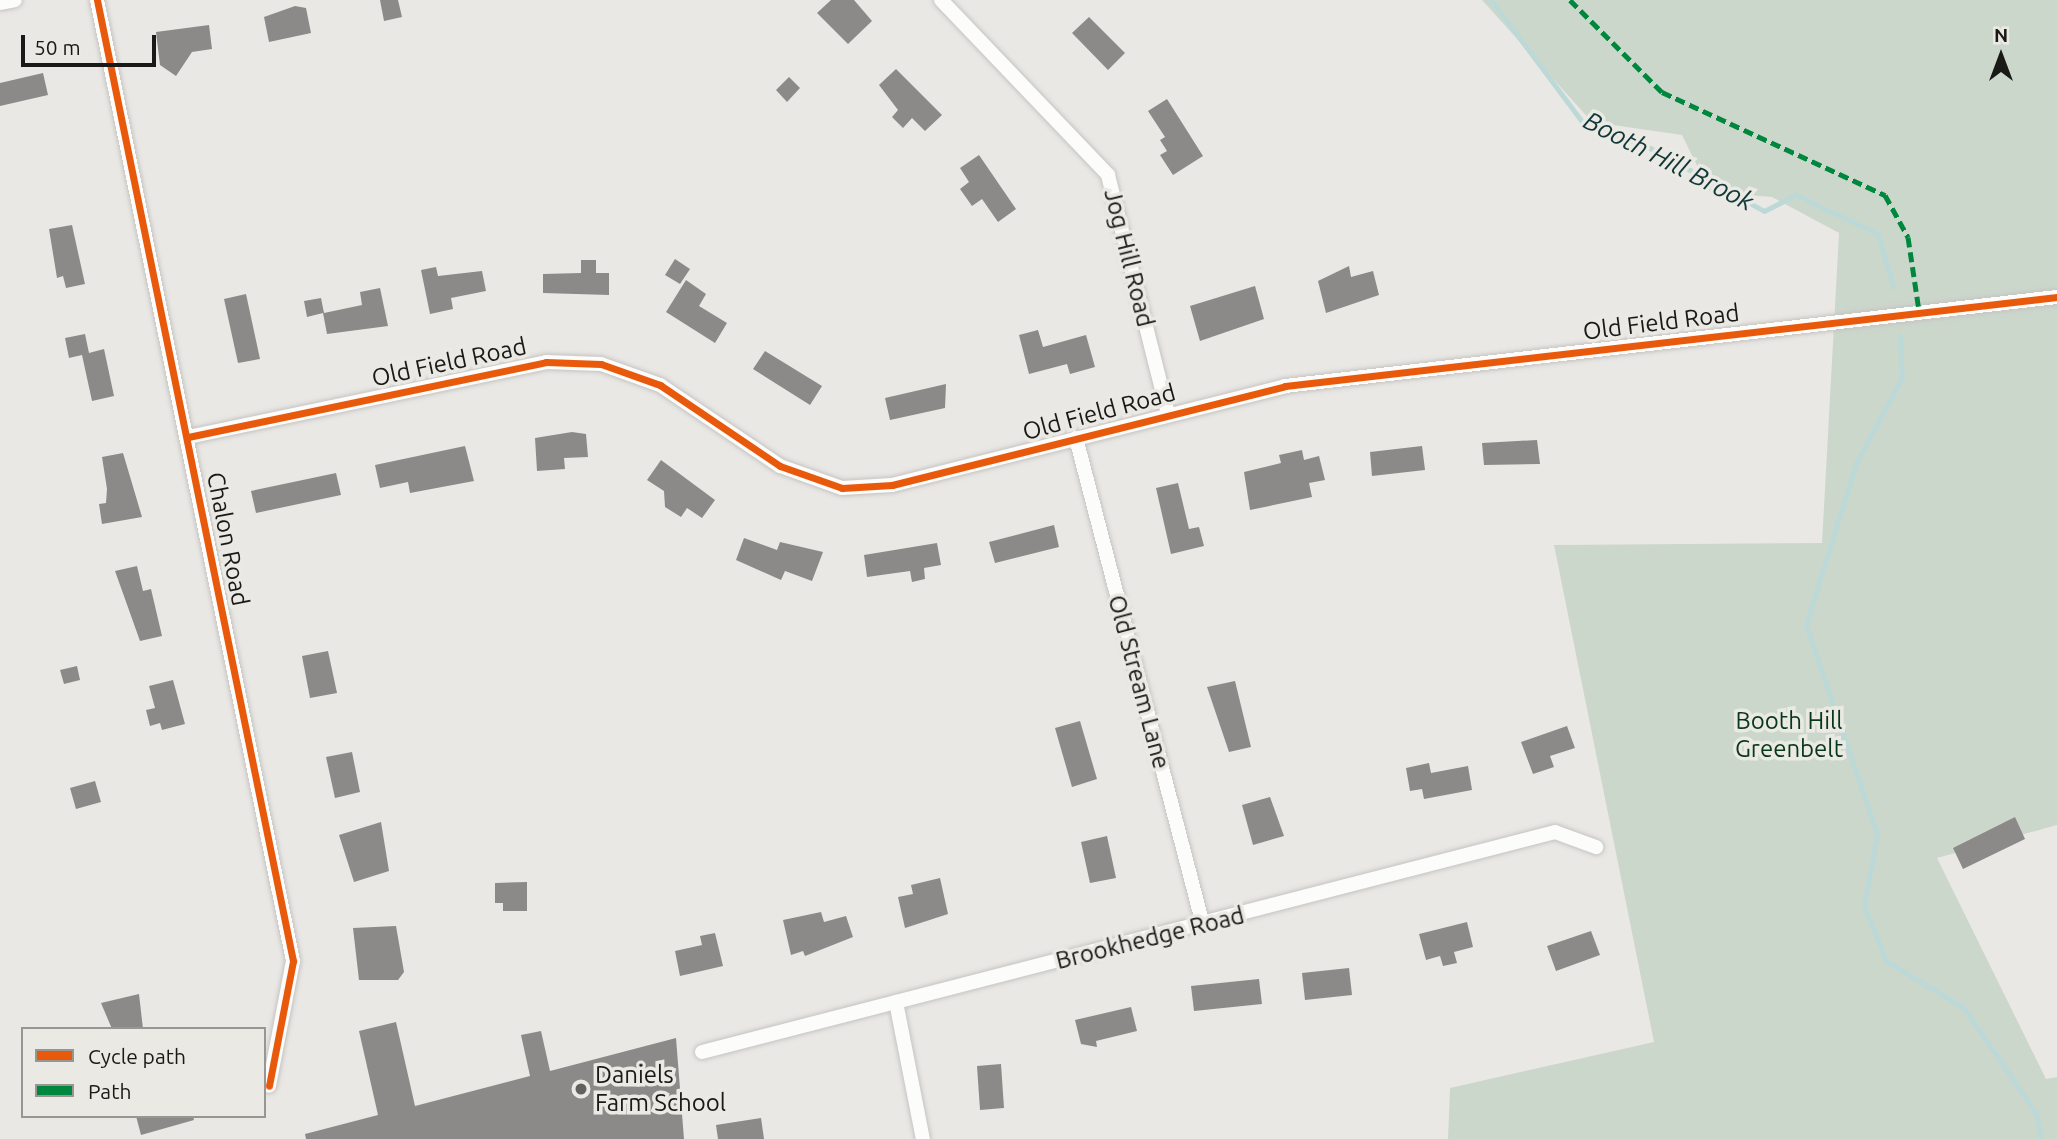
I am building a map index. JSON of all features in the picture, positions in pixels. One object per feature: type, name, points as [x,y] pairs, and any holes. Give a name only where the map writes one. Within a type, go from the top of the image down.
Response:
[{"type":"street","points":[[0,3],[15,0]]},
{"type":"street","name":"Chalon Road","points":[[97,0],[293,961],[268,1086]]},
{"type":"street","name":"Jog Hill Road","points":[[941,0],[1108,175],[1168,414]]},
{"type":"street","name":"Old Field Road","points":[[188,437],[546,362],[601,364],[660,385],[780,466],[842,488],[892,485],[1285,386],[2057,297]]},
{"type":"street","name":"Old Stream Lane","points":[[1076,438],[1203,925]]},
{"type":"street","name":"Brookhedge Road","points":[[702,1052],[1203,925],[1555,832],[1596,848]]},
{"type":"street","points":[[896,1003],[923,1139]]},
{"type":"green space","name":"Booth Hill Greenbelt","points":[[1482,0],[2057,0],[2057,825],[1937,858],[2046,1079],[2057,1077],[2057,1139],[1448,1139],[1450,1088],[1654,1042],[1554,545],[1822,543],[1839,233],[1772,197],[1710,192],[1682,135],[1592,122]]},
{"type":"building","points":[[380,0],[398,0],[402,17],[384,21]]},
{"type":"building","points":[[831,0],[854,0],[872,21],[848,44],[817,13]]},
{"type":"building","points":[[295,6],[306,8],[311,33],[269,42],[264,17]]},
{"type":"building","points":[[1089,17],[1125,53],[1108,70],[1072,33]]},
{"type":"building","points":[[209,25],[212,49],[192,52],[176,76],[160,65],[156,32]]},
{"type":"building","points":[[896,69],[942,115],[925,131],[912,118],[903,128],[892,117],[898,110],[879,85]]},
{"type":"building","points":[[43,73],[48,95],[0,106],[0,83]]},
{"type":"building","points":[[789,77],[800,88],[787,102],[776,90]]},
{"type":"building","points":[[1167,99],[1203,156],[1173,175],[1160,155],[1167,151],[1160,140],[1165,137],[1148,111]]},
{"type":"building","points":[[979,155],[1016,209],[998,222],[982,199],[972,206],[960,189],[969,182],[960,168]]},
{"type":"building","points":[[72,225],[85,284],[66,288],[63,276],[57,278],[49,229]]},
{"type":"building","points":[[675,259],[690,269],[680,284],[665,275]]},
{"type":"building","points":[[581,260],[596,260],[596,273],[609,273],[609,295],[543,293],[543,274],[581,273]]},
{"type":"building","points":[[1349,266],[1351,277],[1373,271],[1379,295],[1326,313],[1318,281]]},
{"type":"building","points":[[436,267],[438,276],[482,271],[486,291],[451,298],[453,309],[430,314],[421,270]]},
{"type":"building","points":[[686,280],[706,294],[699,306],[727,323],[715,343],[666,312]]},
{"type":"building","points":[[1255,286],[1264,319],[1200,341],[1190,306]]},
{"type":"building","points":[[380,288],[388,326],[327,334],[323,313],[307,317],[304,301],[321,298],[324,313],[362,305],[360,292]]},
{"type":"building","points":[[246,294],[260,359],[238,363],[224,299]]},
{"type":"building","points":[[1038,330],[1043,347],[1086,335],[1095,367],[1070,374],[1067,364],[1029,374],[1019,335]]},
{"type":"building","points":[[85,334],[89,353],[104,349],[114,396],[92,401],[82,355],[69,358],[65,338]]},
{"type":"building","points":[[765,351],[822,386],[810,405],[753,369]]},
{"type":"building","points":[[946,384],[945,408],[890,420],[885,398]]},
{"type":"building","points":[[572,432],[586,434],[588,457],[564,458],[565,469],[537,471],[535,438]]},
{"type":"building","points":[[1537,440],[1540,464],[1484,465],[1482,443]]},
{"type":"building","points":[[465,446],[474,481],[410,493],[408,482],[380,488],[375,465]]},
{"type":"building","points":[[1422,446],[1425,470],[1372,476],[1370,452]]},
{"type":"building","points":[[1302,450],[1304,460],[1319,456],[1325,480],[1309,483],[1312,497],[1250,510],[1244,472],[1281,463],[1279,455]]},
{"type":"building","points":[[123,453],[142,517],[102,524],[99,504],[106,503],[107,489],[102,457]]},
{"type":"building","points":[[661,460],[715,500],[702,518],[687,508],[681,517],[665,507],[664,491],[647,480]]},
{"type":"building","points":[[336,473],[341,495],[256,513],[251,491]]},
{"type":"building","points":[[1178,483],[1189,529],[1199,527],[1204,546],[1171,554],[1156,488]]},
{"type":"building","points":[[1054,525],[1059,547],[995,563],[989,542]]},
{"type":"building","points":[[744,538],[777,550],[780,542],[823,552],[812,581],[785,571],[781,580],[736,560]]},
{"type":"building","points":[[937,543],[941,565],[924,568],[925,579],[912,582],[910,571],[867,577],[864,555]]},
{"type":"building","points":[[137,566],[143,591],[151,589],[162,636],[140,641],[115,571]]},
{"type":"building","points":[[328,651],[337,693],[310,698],[302,656]]},
{"type":"building","points":[[77,666],[80,680],[64,684],[60,670]]},
{"type":"building","points":[[173,680],[185,724],[162,730],[160,723],[150,726],[146,710],[155,708],[149,686]]},
{"type":"building","points":[[1235,681],[1251,747],[1229,752],[1207,687]]},
{"type":"building","points":[[1080,721],[1097,779],[1072,787],[1055,728]]},
{"type":"building","points":[[1567,726],[1575,748],[1550,756],[1554,767],[1533,774],[1521,742]]},
{"type":"building","points":[[352,752],[360,792],[335,798],[326,757]]},
{"type":"building","points":[[1429,763],[1431,773],[1468,766],[1472,790],[1424,799],[1422,789],[1410,791],[1406,768]]},
{"type":"building","points":[[95,781],[101,802],[76,809],[70,788]]},
{"type":"building","points":[[1270,797],[1284,836],[1253,845],[1242,805]]},
{"type":"building","points":[[2015,817],[2025,839],[1963,869],[1953,848]]},
{"type":"building","points":[[381,822],[389,871],[354,882],[339,835]]},
{"type":"building","points":[[1107,836],[1116,878],[1090,883],[1081,842]]},
{"type":"building","points":[[940,878],[948,914],[905,928],[898,897],[913,894],[911,885]]},
{"type":"building","points":[[527,882],[527,911],[503,911],[503,903],[495,903],[495,883]]},
{"type":"building","points":[[821,912],[824,922],[846,916],[853,937],[805,956],[803,951],[791,955],[783,920]]},
{"type":"building","points":[[1467,922],[1473,947],[1454,952],[1457,963],[1443,966],[1440,956],[1426,960],[1419,934]]},
{"type":"building","points":[[396,926],[404,972],[398,980],[359,980],[353,928]]},
{"type":"building","points":[[1591,931],[1600,955],[1556,971],[1547,946]]},
{"type":"building","points":[[715,933],[723,966],[680,976],[675,951],[702,945],[700,936]]},
{"type":"building","points":[[1349,968],[1352,995],[1305,1000],[1302,973]]},
{"type":"building","points":[[1259,979],[1262,1004],[1194,1011],[1191,986]]},
{"type":"building","points":[[139,994],[143,1027],[111,1027],[101,1003]]},
{"type":"building","points":[[1131,1007],[1137,1031],[1096,1041],[1097,1047],[1081,1044],[1075,1020]]},
{"type":"building","name":"Daniels Farm School","points":[[396,1022],[415,1106],[530,1076],[521,1035],[541,1031],[550,1071],[676,1038],[684,1139],[306,1139],[305,1134],[378,1115],[359,1031]]},
{"type":"building","points":[[1001,1064],[1004,1108],[980,1110],[977,1066]]},
{"type":"building","points":[[137,1118],[194,1118],[194,1120],[141,1135]]},
{"type":"building","points":[[761,1118],[764,1139],[718,1139],[716,1125]]},
{"type":"waterway","name":"Booth Hill Brook","points":[[1491,0],[1583,123],[1650,148],[1764,211],[1796,195],[1878,234],[1893,287]]},
{"type":"waterway","name":"Booth Hill Brook","points":[[1900,336],[1902,377],[1856,463],[1806,625],[1877,834],[1864,906],[1886,961],[1964,1008],[2036,1113],[2041,1139]]},
{"type":"marked path","points":[[1570,0],[1662,92],[1885,195],[1908,237],[1919,311]]},
{"type":"cycle path","points":[[97,0],[293,961],[269,1086]]},
{"type":"cycle path","points":[[188,437],[546,362],[601,364],[660,385],[780,466],[842,488],[892,485],[1285,386],[2057,297]]},
{"type":"place","name":"Daniels Farm School","points":[[581,1089]]}]
